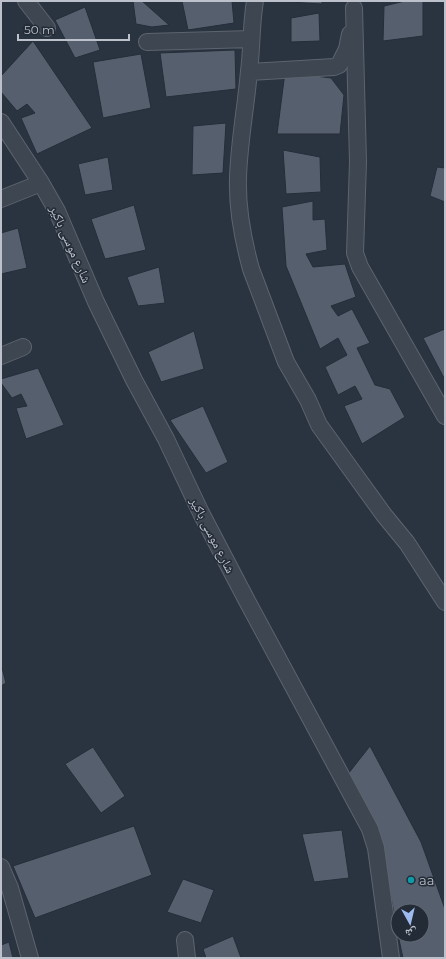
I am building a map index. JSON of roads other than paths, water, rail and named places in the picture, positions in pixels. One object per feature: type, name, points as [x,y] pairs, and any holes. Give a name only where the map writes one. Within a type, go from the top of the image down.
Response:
[{"type":"street","points":[[26,1],[47,28]]},
{"type":"street","points":[[255,1],[239,160],[239,201],[247,255],[257,286],[286,362],[308,400],[319,425],[384,515],[407,543],[445,602]]},
{"type":"street","points":[[249,72],[334,67],[339,65],[348,49],[354,5]]},
{"type":"street","points":[[354,5],[358,162],[354,235],[355,253],[360,267],[445,416]]},
{"type":"street","points":[[147,42],[251,39]]},
{"type":"street","name":"شارع موسى باكير","points":[[1,122],[42,183],[58,211],[113,339],[166,439],[201,513],[370,829],[376,848],[391,958]]},
{"type":"street","points":[[1,199],[42,183]]},
{"type":"street","points":[[1,356],[23,348]]},
{"type":"street","points":[[1,867],[10,888],[30,958]]},
{"type":"street","points":[[185,940],[187,958]]},
{"type":"place","name":"aa","points":[[411,880]]}]
